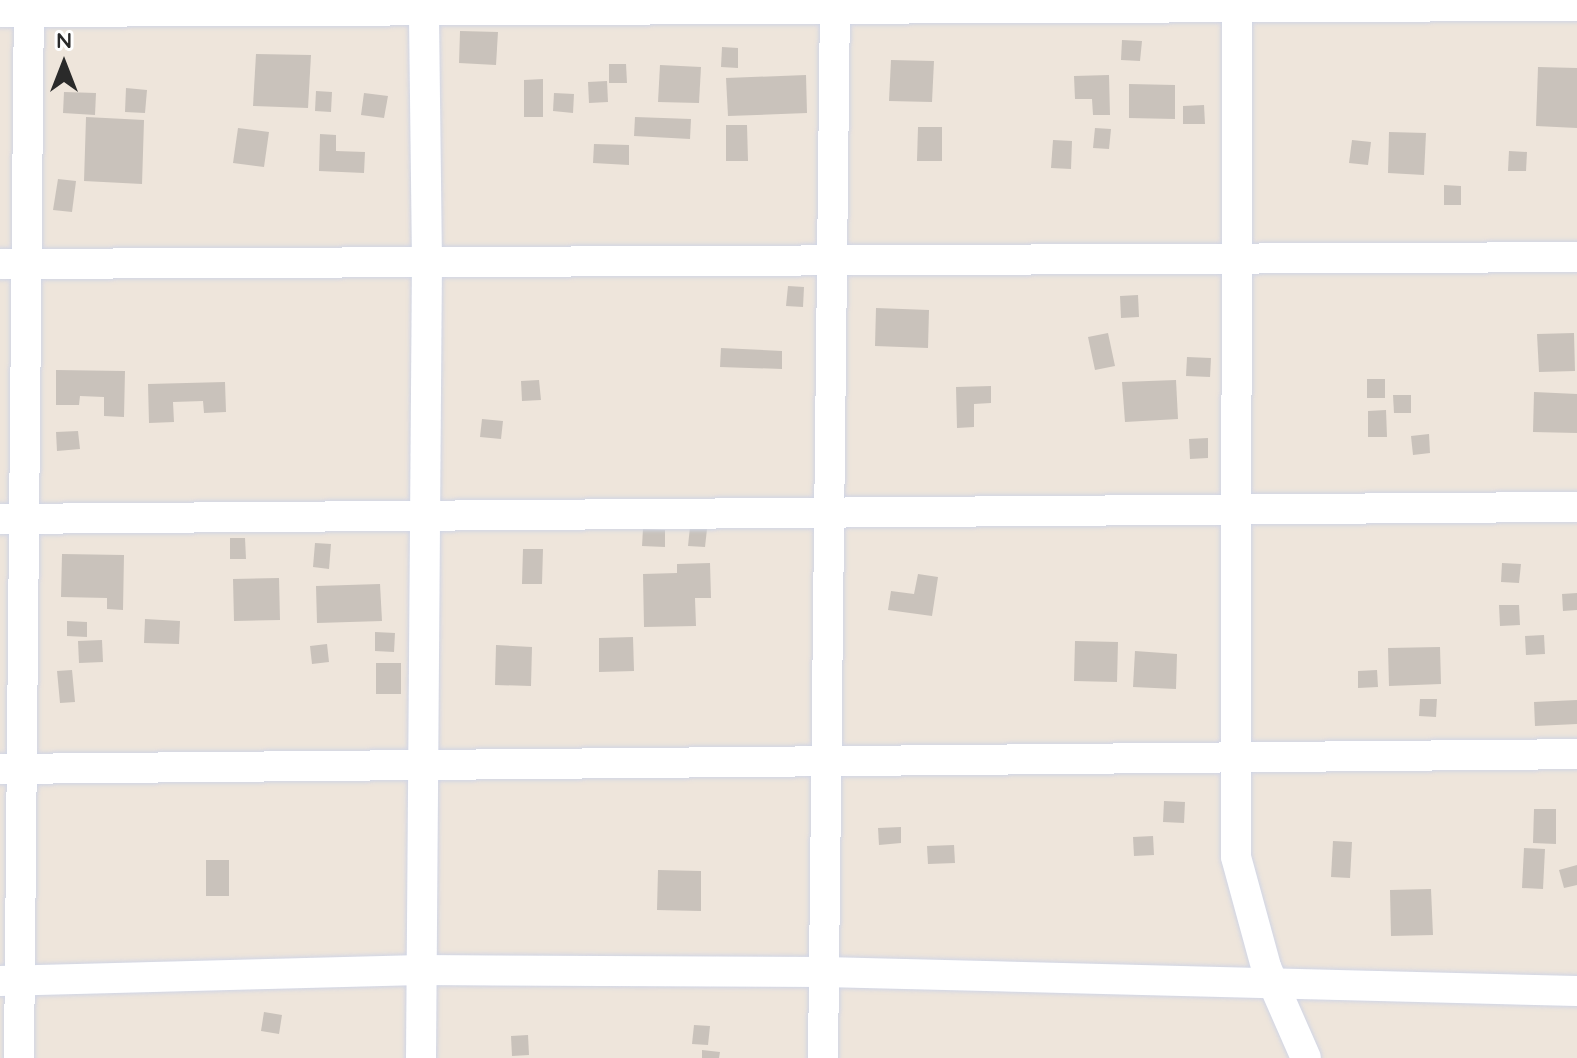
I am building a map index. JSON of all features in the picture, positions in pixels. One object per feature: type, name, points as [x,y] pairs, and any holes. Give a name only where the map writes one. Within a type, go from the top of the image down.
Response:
[{"type":"street","points":[[823,1058],[835,4]]},
{"type":"street","points":[[19,1058],[10,981],[14,264],[19,8],[835,4],[1577,6]]},
{"type":"street","points":[[1237,4],[1236,857],[1273,984],[1306,1058]]},
{"type":"street","points":[[421,1058],[427,262],[424,5]]},
{"type":"street","points":[[14,264],[1577,257]]},
{"type":"street","points":[[12,519],[1577,507]]},
{"type":"street","points":[[11,769],[1577,754]]},
{"type":"street","points":[[10,981],[421,970],[824,972],[1577,991]]},
{"type":"building","points":[[460,31],[498,32],[496,65],[459,63]]},
{"type":"building","points":[[1122,40],[1142,41],[1140,61],[1121,60]]},
{"type":"building","points":[[722,47],[738,48],[738,68],[721,67]]},
{"type":"building","points":[[256,54],[311,55],[308,108],[253,106]]},
{"type":"building","points":[[891,60],[934,61],[932,102],[889,101]]},
{"type":"building","points":[[609,64],[626,64],[627,83],[609,83]]},
{"type":"building","points":[[660,65],[701,67],[699,103],[658,102]]},
{"type":"building","points":[[1538,67],[1577,68],[1577,128],[1536,126]]},
{"type":"building","points":[[806,75],[807,113],[728,116],[726,78]]},
{"type":"building","points":[[1109,75],[1110,115],[1093,115],[1092,99],[1075,99],[1074,76]]},
{"type":"building","points":[[543,79],[543,117],[524,117],[524,80]]},
{"type":"building","points":[[607,81],[608,102],[589,103],[588,82]]},
{"type":"building","points":[[1129,84],[1175,85],[1175,119],[1129,118]]},
{"type":"building","points":[[126,88],[147,90],[145,113],[125,112]]},
{"type":"building","points":[[316,91],[332,92],[331,112],[315,111]]},
{"type":"building","points":[[64,92],[96,93],[95,115],[63,113]]},
{"type":"building","points":[[364,93],[388,96],[384,118],[361,115]]},
{"type":"building","points":[[554,93],[574,94],[573,113],[553,111]]},
{"type":"building","points":[[1204,105],[1205,124],[1183,124],[1183,106]]},
{"type":"building","points":[[86,117],[144,120],[142,184],[84,181]]},
{"type":"building","points":[[635,117],[691,119],[690,139],[634,136]]},
{"type":"building","points":[[726,125],[747,125],[748,161],[726,161]]},
{"type":"building","points":[[918,127],[942,127],[942,161],[917,161]]},
{"type":"building","points":[[238,128],[269,132],[264,167],[233,163]]},
{"type":"building","points":[[1095,128],[1111,129],[1109,149],[1093,148]]},
{"type":"building","points":[[1389,132],[1426,133],[1424,175],[1388,173]]},
{"type":"building","points":[[320,134],[336,135],[336,151],[365,152],[364,173],[319,171]]},
{"type":"building","points":[[1053,140],[1072,141],[1071,169],[1051,168]]},
{"type":"building","points":[[1352,140],[1371,142],[1368,165],[1349,163]]},
{"type":"building","points":[[594,144],[629,145],[629,165],[593,163]]},
{"type":"building","points":[[1509,151],[1527,152],[1526,171],[1508,171]]},
{"type":"building","points":[[58,179],[76,181],[72,212],[53,210]]},
{"type":"building","points":[[1444,185],[1461,186],[1461,205],[1444,205]]},
{"type":"building","points":[[788,286],[804,287],[803,307],[786,306]]},
{"type":"building","points":[[1138,295],[1139,317],[1121,318],[1120,296]]},
{"type":"building","points":[[876,308],[929,310],[928,348],[875,346]]},
{"type":"building","points":[[1108,333],[1115,366],[1095,370],[1088,337]]},
{"type":"building","points":[[1574,333],[1575,371],[1539,372],[1537,334]]},
{"type":"building","points":[[721,348],[782,351],[782,369],[720,367]]},
{"type":"building","points":[[1187,357],[1211,358],[1210,377],[1186,376]]},
{"type":"building","points":[[56,370],[125,371],[124,417],[104,416],[104,397],[80,396],[79,405],[56,405]]},
{"type":"building","points":[[1367,379],[1385,379],[1385,398],[1367,398]]},
{"type":"building","points":[[539,380],[541,400],[522,401],[521,381]]},
{"type":"building","points":[[1176,380],[1178,419],[1125,422],[1122,382]]},
{"type":"building","points":[[225,382],[226,412],[204,413],[203,401],[173,402],[174,422],[149,423],[148,384]]},
{"type":"building","points":[[991,386],[991,403],[974,404],[974,427],[957,428],[956,387]]},
{"type":"building","points":[[1534,392],[1577,394],[1577,433],[1533,432]]},
{"type":"building","points":[[1393,395],[1411,395],[1411,413],[1394,413]]},
{"type":"building","points":[[1386,410],[1387,437],[1368,437],[1368,411]]},
{"type":"building","points":[[482,419],[503,421],[501,439],[480,437]]},
{"type":"building","points":[[78,431],[80,449],[57,451],[56,432]]},
{"type":"building","points":[[1429,434],[1430,453],[1413,455],[1411,436]]},
{"type":"building","points":[[1208,438],[1208,458],[1190,459],[1189,439]]},
{"type":"building","points":[[690,527],[707,529],[705,547],[688,546]]},
{"type":"building","points":[[643,529],[665,530],[665,547],[642,546]]},
{"type":"building","points":[[230,538],[245,538],[246,559],[230,559]]},
{"type":"building","points":[[315,543],[331,544],[329,569],[313,567]]},
{"type":"building","points":[[523,549],[543,549],[542,584],[522,584]]},
{"type":"building","points":[[62,554],[124,555],[123,610],[107,609],[107,598],[61,597]]},
{"type":"building","points":[[710,563],[711,598],[695,598],[696,626],[644,627],[643,574],[677,573],[677,564]]},
{"type":"building","points":[[1502,563],[1521,564],[1519,583],[1501,582]]},
{"type":"building","points":[[918,574],[938,577],[932,616],[888,610],[891,591],[914,594]]},
{"type":"building","points":[[279,578],[280,620],[234,621],[233,579]]},
{"type":"building","points":[[380,584],[382,621],[317,623],[316,586]]},
{"type":"building","points":[[1577,593],[1577,610],[1563,611],[1562,594]]},
{"type":"building","points":[[1499,605],[1519,605],[1520,625],[1500,626]]},
{"type":"building","points":[[145,619],[180,621],[179,644],[144,643]]},
{"type":"building","points":[[67,621],[87,622],[87,637],[67,636]]},
{"type":"building","points":[[375,632],[395,633],[394,652],[375,651]]},
{"type":"building","points":[[1544,635],[1545,654],[1526,655],[1525,636]]},
{"type":"building","points":[[633,637],[634,671],[599,672],[599,638]]},
{"type":"building","points":[[102,640],[103,662],[79,663],[78,641]]},
{"type":"building","points":[[1075,641],[1118,642],[1117,682],[1074,681]]},
{"type":"building","points":[[327,644],[329,662],[312,664],[310,646]]},
{"type":"building","points":[[496,645],[532,647],[531,686],[495,685]]},
{"type":"building","points":[[1440,647],[1441,684],[1389,686],[1388,648]]},
{"type":"building","points":[[1135,651],[1177,654],[1176,689],[1133,687]]},
{"type":"building","points":[[376,663],[401,663],[401,694],[376,694]]},
{"type":"building","points":[[72,670],[75,702],[60,703],[57,671]]},
{"type":"building","points":[[1377,670],[1378,687],[1358,688],[1358,671]]},
{"type":"building","points":[[1420,699],[1437,699],[1436,717],[1419,716]]},
{"type":"building","points":[[1577,700],[1577,724],[1535,726],[1534,702]]},
{"type":"building","points":[[1164,801],[1185,802],[1184,823],[1163,822]]},
{"type":"building","points":[[1534,809],[1556,809],[1556,844],[1533,843]]},
{"type":"building","points":[[901,827],[901,843],[879,845],[878,828]]},
{"type":"building","points":[[1153,836],[1154,855],[1134,856],[1133,837]]},
{"type":"building","points":[[1333,841],[1352,842],[1350,878],[1331,877]]},
{"type":"building","points":[[954,845],[955,863],[928,864],[927,846]]},
{"type":"building","points":[[1524,848],[1545,849],[1543,889],[1522,888]]},
{"type":"building","points":[[206,860],[229,860],[229,896],[206,896]]},
{"type":"building","points":[[1577,865],[1577,885],[1564,888],[1559,870]]},
{"type":"building","points":[[658,870],[701,871],[701,911],[657,910]]},
{"type":"building","points":[[1431,889],[1433,935],[1391,936],[1390,890]]},
{"type":"building","points":[[264,1012],[282,1015],[279,1034],[261,1031]]},
{"type":"building","points":[[694,1025],[710,1026],[708,1045],[692,1044]]},
{"type":"building","points":[[528,1035],[529,1055],[512,1056],[511,1036]]},
{"type":"building","points":[[702,1050],[720,1052],[719,1058],[702,1058]]}]
